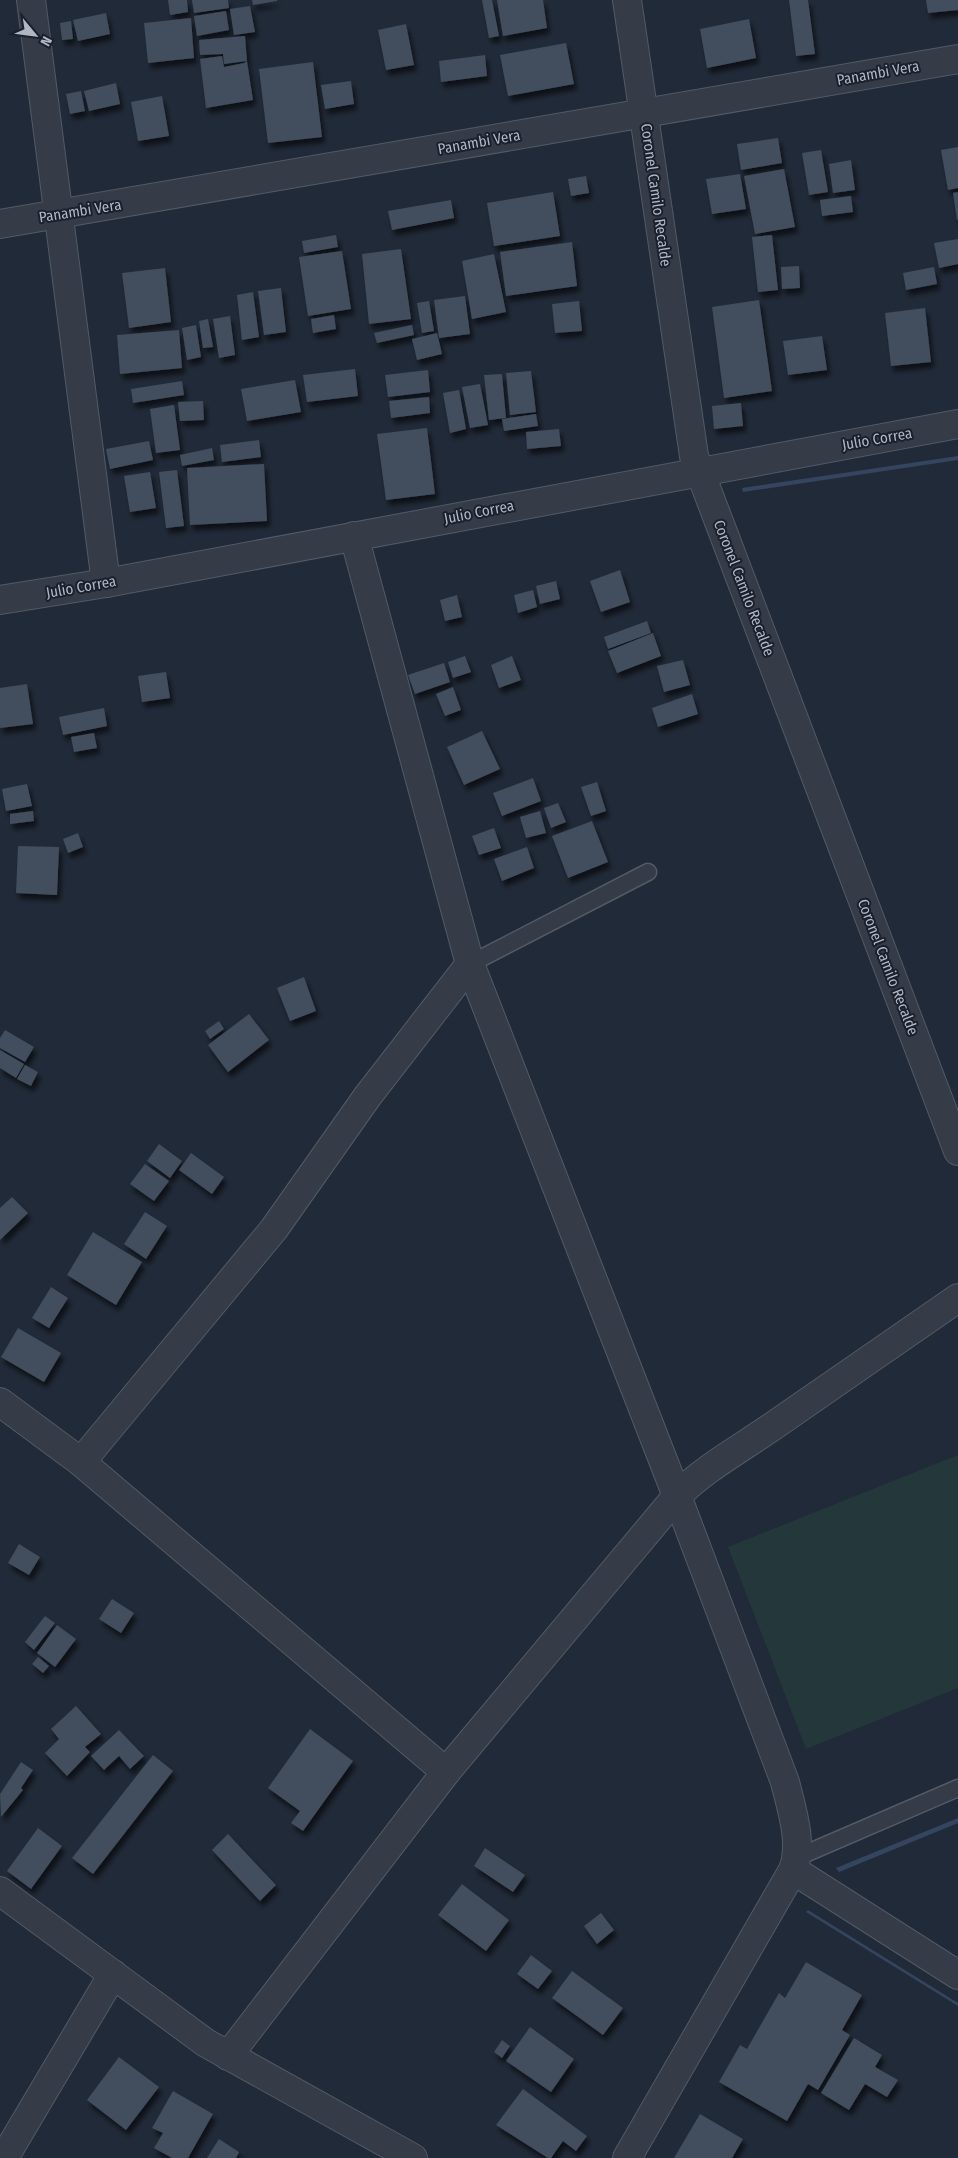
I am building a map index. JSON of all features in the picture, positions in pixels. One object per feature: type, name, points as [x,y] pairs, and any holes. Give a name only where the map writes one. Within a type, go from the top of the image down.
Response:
[{"type":"street","points":[[30,0],[106,583]]},
{"type":"street","name":"Coronel Camilo Recalde","points":[[627,0],[694,456],[956,1139]]},
{"type":"street","name":"Panambi Vera","points":[[0,224],[958,59]]},
{"type":"street","name":"Julio Correa","points":[[0,600],[106,583],[958,424]]},
{"type":"street","points":[[354,536],[470,964],[677,1496],[785,1782],[793,1814],[795,1864],[627,2158]]},
{"type":"street","points":[[81,1462],[274,1229],[367,1097],[470,964]]},
{"type":"street","points":[[228,2056],[446,1772],[677,1496],[714,1464],[758,1436],[958,1298]]},
{"type":"street","points":[[0,1402],[81,1462],[446,1772]]},
{"type":"street","points":[[795,1864],[958,1974]]},
{"type":"street","points":[[0,1892],[206,2043],[413,2158]]},
{"type":"street","points":[[4,2158],[113,1974]]},
{"type":"lane","points":[[470,964],[648,872]]},
{"type":"lane","points":[[795,1864],[958,1788]]},
{"type":"shaded area","points":[[958,1455],[958,1688],[806,1749],[728,1547]]},
{"type":"water","points":[[958,456],[958,460],[743,492],[742,488]]},
{"type":"water","points":[[958,1818],[958,1823],[839,1872],[836,1868]]},
{"type":"water","points":[[808,1910],[958,2003],[958,2006],[806,1912]]},
{"type":"building","points":[[168,0],[187,0],[188,12],[170,15]]},
{"type":"building","points":[[192,0],[228,0],[229,8],[194,13]]},
{"type":"building","points":[[252,0],[277,0],[277,1],[253,5]]},
{"type":"building","points":[[482,0],[492,0],[499,36],[489,38]]},
{"type":"building","points":[[497,0],[543,0],[547,28],[503,36]]},
{"type":"building","points":[[789,0],[808,0],[815,54],[796,56]]},
{"type":"building","points":[[926,0],[958,0],[958,10],[928,13]]},
{"type":"building","points":[[250,6],[255,32],[234,35],[230,9]]},
{"type":"building","points":[[226,11],[229,30],[197,36],[194,16]]},
{"type":"building","points":[[106,13],[110,34],[78,41],[73,20]]},
{"type":"building","points":[[191,18],[194,58],[148,63],[144,23]]},
{"type":"building","points":[[749,19],[756,58],[707,68],[700,29]]},
{"type":"building","points":[[71,21],[73,39],[62,40],[60,23]]},
{"type":"building","points":[[406,24],[414,65],[386,70],[378,30]]},
{"type":"building","points":[[245,36],[247,61],[224,64],[223,54],[200,55],[199,40]]},
{"type":"building","points":[[566,43],[574,84],[508,96],[500,55]]},
{"type":"building","points":[[485,55],[487,76],[441,82],[439,61]]},
{"type":"building","points":[[222,56],[224,67],[247,61],[253,100],[206,108],[200,59]]},
{"type":"building","points":[[313,62],[322,137],[268,143],[259,69]]},
{"type":"building","points":[[351,81],[354,104],[325,109],[321,85]]},
{"type":"building","points":[[116,83],[120,104],[89,111],[84,91]]},
{"type":"building","points":[[81,91],[85,111],[70,114],[66,94]]},
{"type":"building","points":[[162,96],[169,136],[138,141],[131,102]]},
{"type":"building","points":[[778,138],[782,163],[741,170],[737,144]]},
{"type":"building","points":[[958,147],[958,188],[948,190],[941,150]]},
{"type":"building","points":[[821,150],[828,192],[809,195],[802,153]]},
{"type":"building","points":[[851,160],[855,190],[833,193],[829,164]]},
{"type":"building","points":[[784,169],[795,227],[755,234],[744,176]]},
{"type":"building","points":[[740,174],[746,209],[712,214],[706,179]]},
{"type":"building","points":[[586,176],[589,193],[571,196],[568,179]]},
{"type":"building","points":[[553,192],[560,236],[494,246],[487,203]]},
{"type":"building","points":[[958,192],[958,220],[957,220],[953,193]]},
{"type":"building","points":[[851,196],[853,212],[822,216],[820,200]]},
{"type":"building","points":[[451,200],[454,218],[392,230],[388,211]]},
{"type":"building","points":[[336,235],[338,247],[304,253],[302,241]]},
{"type":"building","points":[[772,235],[778,290],[758,292],[752,237]]},
{"type":"building","points":[[958,239],[958,264],[939,268],[934,243]]},
{"type":"building","points":[[572,242],[577,286],[506,296],[500,252]]},
{"type":"building","points":[[401,249],[411,319],[369,324],[362,254]]},
{"type":"building","points":[[342,251],[351,309],[308,316],[299,257]]},
{"type":"building","points":[[494,254],[506,312],[472,319],[462,261]]},
{"type":"building","points":[[799,266],[800,288],[782,289],[781,267]]},
{"type":"building","points":[[934,267],[937,284],[906,290],[903,273]]},
{"type":"building","points":[[165,268],[171,322],[129,328],[122,273]]},
{"type":"building","points":[[281,288],[286,332],[264,335],[258,291]]},
{"type":"building","points":[[253,292],[259,337],[242,340],[237,295]]},
{"type":"building","points":[[465,296],[470,334],[439,338],[434,300]]},
{"type":"building","points":[[759,300],[772,391],[724,398],[712,307]]},
{"type":"building","points":[[429,301],[434,331],[422,333],[417,303]]},
{"type":"building","points":[[579,301],[582,331],[555,333],[552,304]]},
{"type":"building","points":[[925,308],[931,362],[891,366],[885,313]]},
{"type":"building","points":[[334,315],[336,329],[313,333],[311,319]]},
{"type":"building","points":[[230,316],[235,355],[219,358],[213,319]]},
{"type":"building","points":[[208,319],[213,347],[203,348],[199,321]]},
{"type":"building","points":[[196,325],[201,357],[187,360],[182,328]]},
{"type":"building","points":[[412,325],[414,335],[377,343],[374,333]]},
{"type":"building","points":[[179,330],[182,368],[120,374],[117,335]]},
{"type":"building","points":[[437,333],[442,354],[417,360],[412,339]]},
{"type":"building","points":[[822,336],[827,370],[788,375],[783,341]]},
{"type":"building","points":[[355,369],[358,396],[307,402],[303,375]]},
{"type":"building","points":[[428,370],[430,392],[388,397],[385,375]]},
{"type":"building","points":[[531,371],[536,412],[510,415],[506,373]]},
{"type":"building","points":[[502,374],[506,418],[489,420],[484,375]]},
{"type":"building","points":[[295,380],[301,412],[247,421],[241,389]]},
{"type":"building","points":[[182,381],[184,395],[133,403],[131,389]]},
{"type":"building","points":[[480,384],[488,425],[470,428],[462,387]]},
{"type":"building","points":[[459,390],[466,429],[450,433],[443,393]]},
{"type":"building","points":[[429,397],[430,413],[391,418],[389,401]]},
{"type":"building","points":[[203,401],[204,420],[180,421],[178,402]]},
{"type":"building","points":[[741,403],[743,426],[714,429],[712,406]]},
{"type":"building","points":[[174,405],[180,450],[156,453],[150,409]]},
{"type":"building","points":[[536,414],[538,426],[504,431],[502,419]]},
{"type":"building","points":[[427,428],[435,494],[386,500],[377,434]]},
{"type":"building","points":[[559,429],[561,446],[527,449],[526,432]]},
{"type":"building","points":[[259,440],[261,457],[222,462],[220,445]]},
{"type":"building","points":[[149,441],[153,460],[110,469],[106,449]]},
{"type":"building","points":[[212,448],[214,460],[182,466],[180,455]]},
{"type":"building","points":[[264,464],[267,521],[190,525],[187,468]]},
{"type":"building","points":[[177,470],[184,526],[166,528],[159,472]]},
{"type":"building","points":[[150,472],[156,508],[130,512],[124,476]]},
{"type":"building","points":[[620,570],[630,602],[601,612],[590,581]]},
{"type":"building","points":[[556,581],[560,599],[540,604],[536,586]]},
{"type":"building","points":[[533,590],[537,607],[518,613],[514,595]]},
{"type":"building","points":[[457,595],[462,617],[445,621],[440,600]]},
{"type":"building","points":[[647,621],[651,633],[608,649],[604,637]]},
{"type":"building","points":[[653,633],[661,656],[617,673],[608,651]]},
{"type":"building","points":[[465,656],[471,672],[453,678],[448,662]]},
{"type":"building","points":[[512,656],[521,680],[499,688],[491,665]]},
{"type":"building","points":[[683,660],[690,685],[664,692],[657,666]]},
{"type":"building","points":[[444,663],[450,682],[415,694],[408,675]]},
{"type":"building","points":[[166,672],[170,698],[142,702],[138,676]]},
{"type":"building","points":[[27,684],[33,724],[0,728],[0,688]]},
{"type":"building","points":[[453,687],[461,710],[445,716],[436,694]]},
{"type":"building","points":[[692,694],[698,714],[658,727],[652,708]]},
{"type":"building","points":[[104,708],[107,726],[63,735],[59,717]]},
{"type":"building","points":[[482,731],[500,769],[464,785],[447,747]]},
{"type":"building","points":[[94,733],[97,748],[74,752],[71,737]]},
{"type":"building","points":[[533,778],[541,801],[502,816],[493,793]]},
{"type":"building","points":[[597,782],[606,811],[591,816],[581,787]]},
{"type":"building","points":[[27,784],[32,806],[6,811],[2,789]]},
{"type":"building","points":[[558,803],[566,822],[551,828],[544,808]]},
{"type":"building","points":[[33,811],[34,821],[10,824],[10,814]]},
{"type":"building","points":[[540,811],[546,833],[526,838],[520,817]]},
{"type":"building","points":[[592,821],[608,862],[568,878],[552,836]]},
{"type":"building","points":[[494,828],[501,848],[479,855],[472,836]]},
{"type":"building","points":[[78,833],[83,847],[68,853],[63,839]]},
{"type":"building","points":[[18,846],[59,847],[57,895],[16,893]]},
{"type":"building","points":[[527,847],[534,868],[502,881],[494,859]]},
{"type":"building","points":[[304,977],[316,1011],[290,1021],[277,988]]},
{"type":"building","points":[[249,1014],[269,1040],[228,1072],[208,1045]]},
{"type":"building","points":[[219,1021],[224,1029],[210,1039],[205,1031]]},
{"type":"building","points":[[5,1030],[34,1047],[25,1062],[0,1048],[0,1038]]},
{"type":"building","points":[[0,1050],[24,1064],[16,1078],[0,1068]]},
{"type":"building","points":[[25,1065],[38,1072],[31,1086],[17,1079]]},
{"type":"building","points":[[159,1144],[182,1161],[170,1178],[147,1161]]},
{"type":"building","points":[[191,1153],[224,1177],[212,1194],[179,1170]]},
{"type":"building","points":[[145,1164],[169,1181],[154,1201],[130,1184]]},
{"type":"building","points":[[12,1197],[28,1213],[0,1240],[0,1208]]},
{"type":"building","points":[[145,1212],[167,1226],[146,1259],[124,1244]]},
{"type":"building","points":[[93,1232],[142,1262],[116,1305],[67,1275]]},
{"type":"building","points":[[51,1287],[68,1298],[49,1328],[32,1318]]},
{"type":"building","points":[[18,1328],[61,1353],[44,1382],[1,1357]]},
{"type":"building","points":[[19,1544],[40,1557],[29,1575],[8,1563]]},
{"type":"building","points":[[112,1599],[134,1613],[121,1633],[99,1619]]},
{"type":"building","points":[[45,1616],[55,1623],[34,1650],[25,1642]]},
{"type":"building","points":[[57,1625],[76,1639],[55,1667],[37,1653]]},
{"type":"building","points":[[38,1657],[49,1666],[43,1673],[32,1664]]},
{"type":"building","points":[[76,1706],[101,1734],[85,1747],[90,1752],[67,1776],[45,1753],[59,1739],[51,1729]]},
{"type":"building","points":[[310,1729],[353,1761],[303,1831],[291,1823],[300,1811],[268,1788]]},
{"type":"building","points":[[119,1730],[144,1756],[130,1769],[119,1756],[104,1770],[91,1756]]},
{"type":"building","points":[[153,1755],[173,1771],[93,1874],[72,1858]]},
{"type":"building","points":[[21,1762],[33,1770],[21,1788],[23,1790],[1,1817],[0,1794]]},
{"type":"building","points":[[38,1828],[62,1846],[31,1889],[7,1871]]},
{"type":"building","points":[[228,1834],[276,1885],[260,1901],[212,1850]]},
{"type":"building","points":[[485,1848],[525,1875],[513,1892],[474,1866]]},
{"type":"building","points":[[462,1884],[509,1920],[486,1951],[438,1915]]},
{"type":"building","points":[[601,1913],[614,1930],[597,1944],[584,1926]]},
{"type":"building","points":[[531,1955],[552,1971],[538,1989],[517,1974]]},
{"type":"building","points":[[806,1962],[862,1995],[842,2030],[850,2035],[818,2090],[808,2084],[787,2121],[719,2082],[740,2045],[747,2049],[779,1993],[785,1998]]},
{"type":"building","points":[[572,1971],[623,2008],[603,2035],[552,1998]]},
{"type":"building","points":[[530,2027],[574,2059],[551,2092],[506,2061]]},
{"type":"building","points":[[854,2038],[882,2055],[875,2067],[898,2080],[887,2097],[865,2084],[849,2110],[821,2093]]},
{"type":"building","points":[[502,2040],[510,2046],[502,2058],[494,2052]]},
{"type":"building","points":[[119,2057],[159,2087],[126,2130],[87,2100]]},
{"type":"building","points":[[523,2089],[587,2136],[576,2151],[563,2141],[551,2158],[548,2158],[496,2125]]},
{"type":"building","points":[[173,2091],[213,2114],[188,2158],[172,2158],[154,2148],[163,2133],[152,2128]]},
{"type":"building","points":[[700,2114],[743,2139],[732,2158],[674,2158]]},
{"type":"building","points":[[219,2139],[239,2152],[236,2158],[207,2158]]}]
